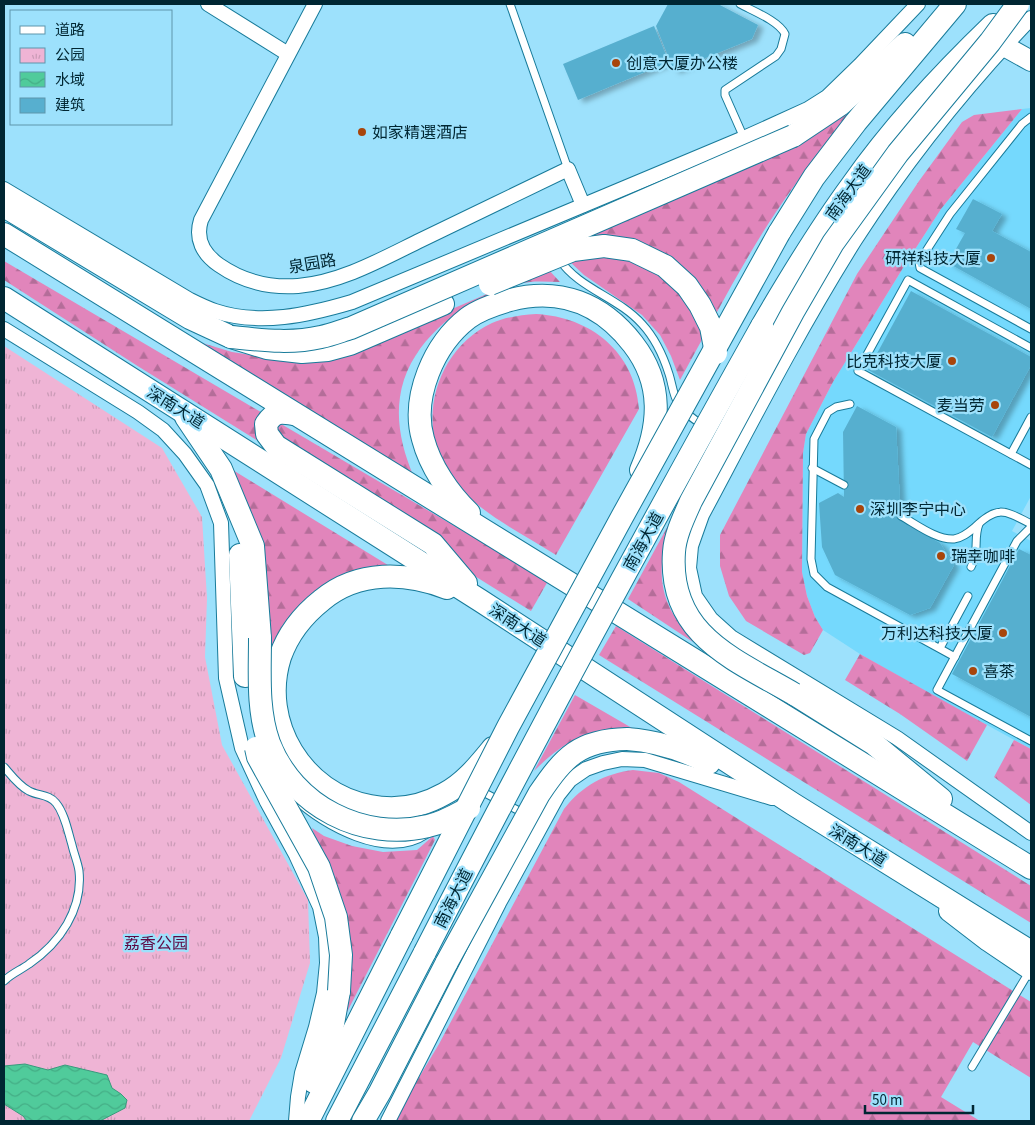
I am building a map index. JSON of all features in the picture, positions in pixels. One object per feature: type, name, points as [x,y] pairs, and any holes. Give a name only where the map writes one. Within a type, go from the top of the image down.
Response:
[{"type":"main road","points":[[230,337],[291,342],[321,337],[351,328],[792,136],[841,104],[951,4]]},
{"type":"main road","name":"南海大道","points":[[308,1121],[508,727],[779,233],[814,177],[856,122],[955,4]]},
{"type":"main road","name":"南海大道","points":[[337,1121],[522,764],[706,435],[790,278],[852,184],[890,135],[928,92],[1014,4]]},
{"type":"main road","points":[[997,847],[874,744],[705,638],[689,620],[678,597],[674,551],[679,530],[700,484],[793,312],[833,243],[898,153],[990,42],[1018,4]]},
{"type":"main road","points":[[1004,46],[1031,61]]},
{"type":"main road","points":[[4,206],[190,318],[230,337],[267,348],[302,352],[328,350],[350,344],[573,250],[604,246],[632,250],[665,266],[687,286],[700,305],[711,327],[717,361],[706,435]]},
{"type":"main road","points":[[4,234],[1031,868]]},
{"type":"main road","points":[[493,535],[466,510],[446,485],[429,457],[422,438],[420,413],[425,382],[433,360],[450,335],[469,317],[496,304],[536,295],[557,296],[582,302],[603,314],[622,330],[638,351],[651,375],[656,399],[656,423],[647,455],[622,517]]},
{"type":"main road","name":"深南大道","points":[[4,298],[481,601],[793,804],[1031,952]]},
{"type":"main road","points":[[181,410],[221,469],[253,546],[260,638],[262,713],[270,744],[281,766],[295,785],[313,802],[333,815],[356,824],[380,829],[404,830],[428,826],[451,818],[472,806],[522,764]]},
{"type":"main road","points":[[294,414],[280,412],[272,416],[266,424],[267,434],[276,446],[432,544],[481,601]]},
{"type":"main road","points":[[238,507],[245,676],[252,737],[258,757],[319,868],[336,918],[341,955],[339,991],[334,1024],[300,1121]]},
{"type":"main road","points":[[481,601],[438,584],[407,576],[380,576],[353,582],[329,594],[308,612],[292,633],[280,658],[275,684],[277,711],[284,737],[297,761],[316,781],[338,796],[359,804],[380,808],[402,808],[424,803],[444,794],[462,782],[477,768],[508,727]]},
{"type":"main road","points":[[363,1121],[539,794],[565,760],[579,750],[594,743],[610,739],[627,738],[668,745],[793,804]]},
{"type":"main road","points":[[892,867],[988,942],[1031,970]]},
{"type":"street","points":[[208,4],[288,54]]},
{"type":"street","name":"泉园路","points":[[315,4],[206,209],[199,227],[200,244],[206,253],[222,267],[249,280],[272,285],[298,286],[325,282],[348,274],[568,169]]},
{"type":"street","points":[[4,189],[190,300],[215,311],[242,317],[272,318],[311,314],[352,302],[744,138],[808,109],[827,97],[860,66],[918,4]]},
{"type":"street","points":[[1031,18],[1004,46],[919,148],[856,239],[821,296],[702,515],[691,546],[689,568],[695,596],[711,619],[731,637],[897,738],[1031,833]]},
{"type":"street","points":[[568,169],[583,205]]},
{"type":"street","points":[[4,329],[138,412],[163,430],[185,454],[207,485],[221,524],[226,678],[242,748],[320,907],[326,937],[327,963],[324,993],[302,1073],[296,1121]]},
{"type":"street","points":[[388,1121],[499,903],[558,795],[570,780],[586,770],[603,763],[622,759],[645,760],[793,804]]},
{"type":"lane","points":[[510,4],[568,169]]},
{"type":"lane","points":[[740,4],[775,23],[785,34],[781,49],[776,56],[725,90],[725,95],[744,138]]},
{"type":"lane","points":[[1031,118],[1022,124],[950,214],[919,262],[920,268],[1031,329]]},
{"type":"lane","points":[[536,225],[566,269],[582,282],[626,309],[642,323],[658,345],[677,402],[706,435]]},
{"type":"lane","points":[[1031,348],[908,280],[858,371],[1031,465]]},
{"type":"lane","points":[[850,404],[836,407],[828,412],[814,439],[811,559],[814,574],[827,586],[955,657]]},
{"type":"lane","points":[[1011,454],[1031,417]]},
{"type":"lane","points":[[722,436],[739,445]]},
{"type":"lane","points":[[812,468],[844,485]]},
{"type":"lane","points":[[901,516],[933,534],[955,539],[966,535],[989,514],[1006,512],[1031,526],[1017,541],[937,690],[1031,741]]},
{"type":"lane","points":[[971,567],[976,556],[977,533],[980,522]]},
{"type":"lane","points":[[940,648],[968,596]]},
{"type":"lane","points":[[4,768],[27,790],[48,796],[56,802],[62,812],[79,869],[80,888],[68,924],[58,938],[29,965],[4,980]]},
{"type":"lane","points":[[454,796],[469,785],[543,823]]},
{"type":"lane","points":[[268,802],[292,797],[305,809],[331,826],[356,837],[382,843],[403,844],[418,840],[429,832],[444,811]]},
{"type":"lane","points":[[972,1067],[1031,970]]},
{"type":"shaded area","points":[[1031,108],[1031,496],[1012,531],[1031,541],[1031,749],[860,654],[823,630],[815,617],[807,596],[802,572],[803,453],[806,434],[833,382],[941,209],[1022,109]]},
{"type":"green space","points":[[872,85],[823,147],[776,212],[738,274],[680,380],[671,356],[660,335],[642,315],[584,275],[568,260],[594,232]]},
{"type":"green space","points":[[1022,109],[941,209],[833,382],[806,434],[803,453],[802,572],[807,596],[815,617],[823,630],[810,653],[804,655],[746,621],[729,596],[720,566],[720,535],[857,274],[919,181],[962,122],[974,115]]},
{"type":"green space","points":[[4,261],[548,581],[531,611],[136,365],[4,280]]},
{"type":"green space","points":[[547,268],[560,282],[525,283],[509,286],[490,294],[459,311],[445,322],[420,348],[404,380],[399,407],[401,437],[413,475],[189,339],[232,352],[270,358],[364,347]]},
{"type":"green space","points":[[536,314],[575,322],[592,330],[607,341],[629,371],[636,389],[639,409],[556,555],[496,518],[468,496],[446,469],[437,449],[433,428],[433,407],[437,386],[446,367],[458,349],[473,334],[492,323],[503,319]]},
{"type":"green space","name":"荔香公园","points":[[4,346],[162,448],[202,517],[207,598],[205,657],[222,745],[308,900],[310,963],[281,1058],[249,1121],[4,1121]]},
{"type":"green space","points":[[223,464],[396,570],[353,575],[265,675],[260,550]]},
{"type":"green space","points":[[670,522],[662,564],[665,595],[671,610],[693,642],[628,599]]},
{"type":"green space","points":[[616,626],[1031,886],[1031,923],[599,655]]},
{"type":"green space","points":[[860,654],[987,725],[967,761],[900,714],[845,680]]},
{"type":"green space","points":[[575,695],[644,735],[611,730],[591,733],[564,746],[534,771]]},
{"type":"green space","points":[[1014,740],[1031,749],[1031,805],[994,777]]},
{"type":"green space","points":[[633,770],[659,773],[679,782],[1031,1002],[1031,1078],[973,1042],[941,1097],[980,1121],[393,1121],[439,1044],[564,809],[579,793],[595,782],[613,774]]},
{"type":"green space","points":[[312,828],[324,836],[352,846],[383,852],[417,850],[433,836],[435,840],[344,1018],[319,849]]},
{"type":"water","points":[[25,1064],[48,1070],[65,1065],[107,1075],[112,1088],[127,1100],[125,1108],[100,1121],[27,1121],[23,1116],[4,1104],[4,1066]]},
{"type":"building","points":[[668,4],[718,4],[758,25],[752,39],[674,71],[656,26]]},
{"type":"building","name":"创意大厦办公楼","points":[[654,26],[669,62],[578,100],[563,64]]},
{"type":"building","name":"研祥科技大厦","points":[[973,199],[1002,214],[992,231],[1031,252],[1031,309],[948,263],[965,233],[956,229]]},
{"type":"building","name":"比克科技大厦","points":[[911,291],[1031,357],[1031,365],[992,437],[868,370]]},
{"type":"building","name":"深圳李宁中心","points":[[857,406],[896,427],[901,521],[940,543],[954,565],[930,608],[910,615],[835,575],[822,547],[819,503],[838,493],[844,497],[843,432]]},
{"type":"building","name":"万利达科技大厦","points":[[1019,549],[1031,555],[1031,717],[952,674]]},
{"type":"place","name":"创意大厦办公楼","points":[[616,63]]},
{"type":"place","name":"如家精選酒店","points":[[362,132]]},
{"type":"place","name":"研祥科技大厦","points":[[991,258]]},
{"type":"place","name":"比克科技大厦","points":[[952,361]]},
{"type":"place","name":"麦当劳","points":[[995,405]]},
{"type":"place","name":"深圳李宁中心","points":[[860,509]]},
{"type":"place","name":"瑞幸咖啡","points":[[941,556]]},
{"type":"place","name":"万利达科技大厦","points":[[1003,633]]},
{"type":"place","name":"喜茶","points":[[973,671]]}]
